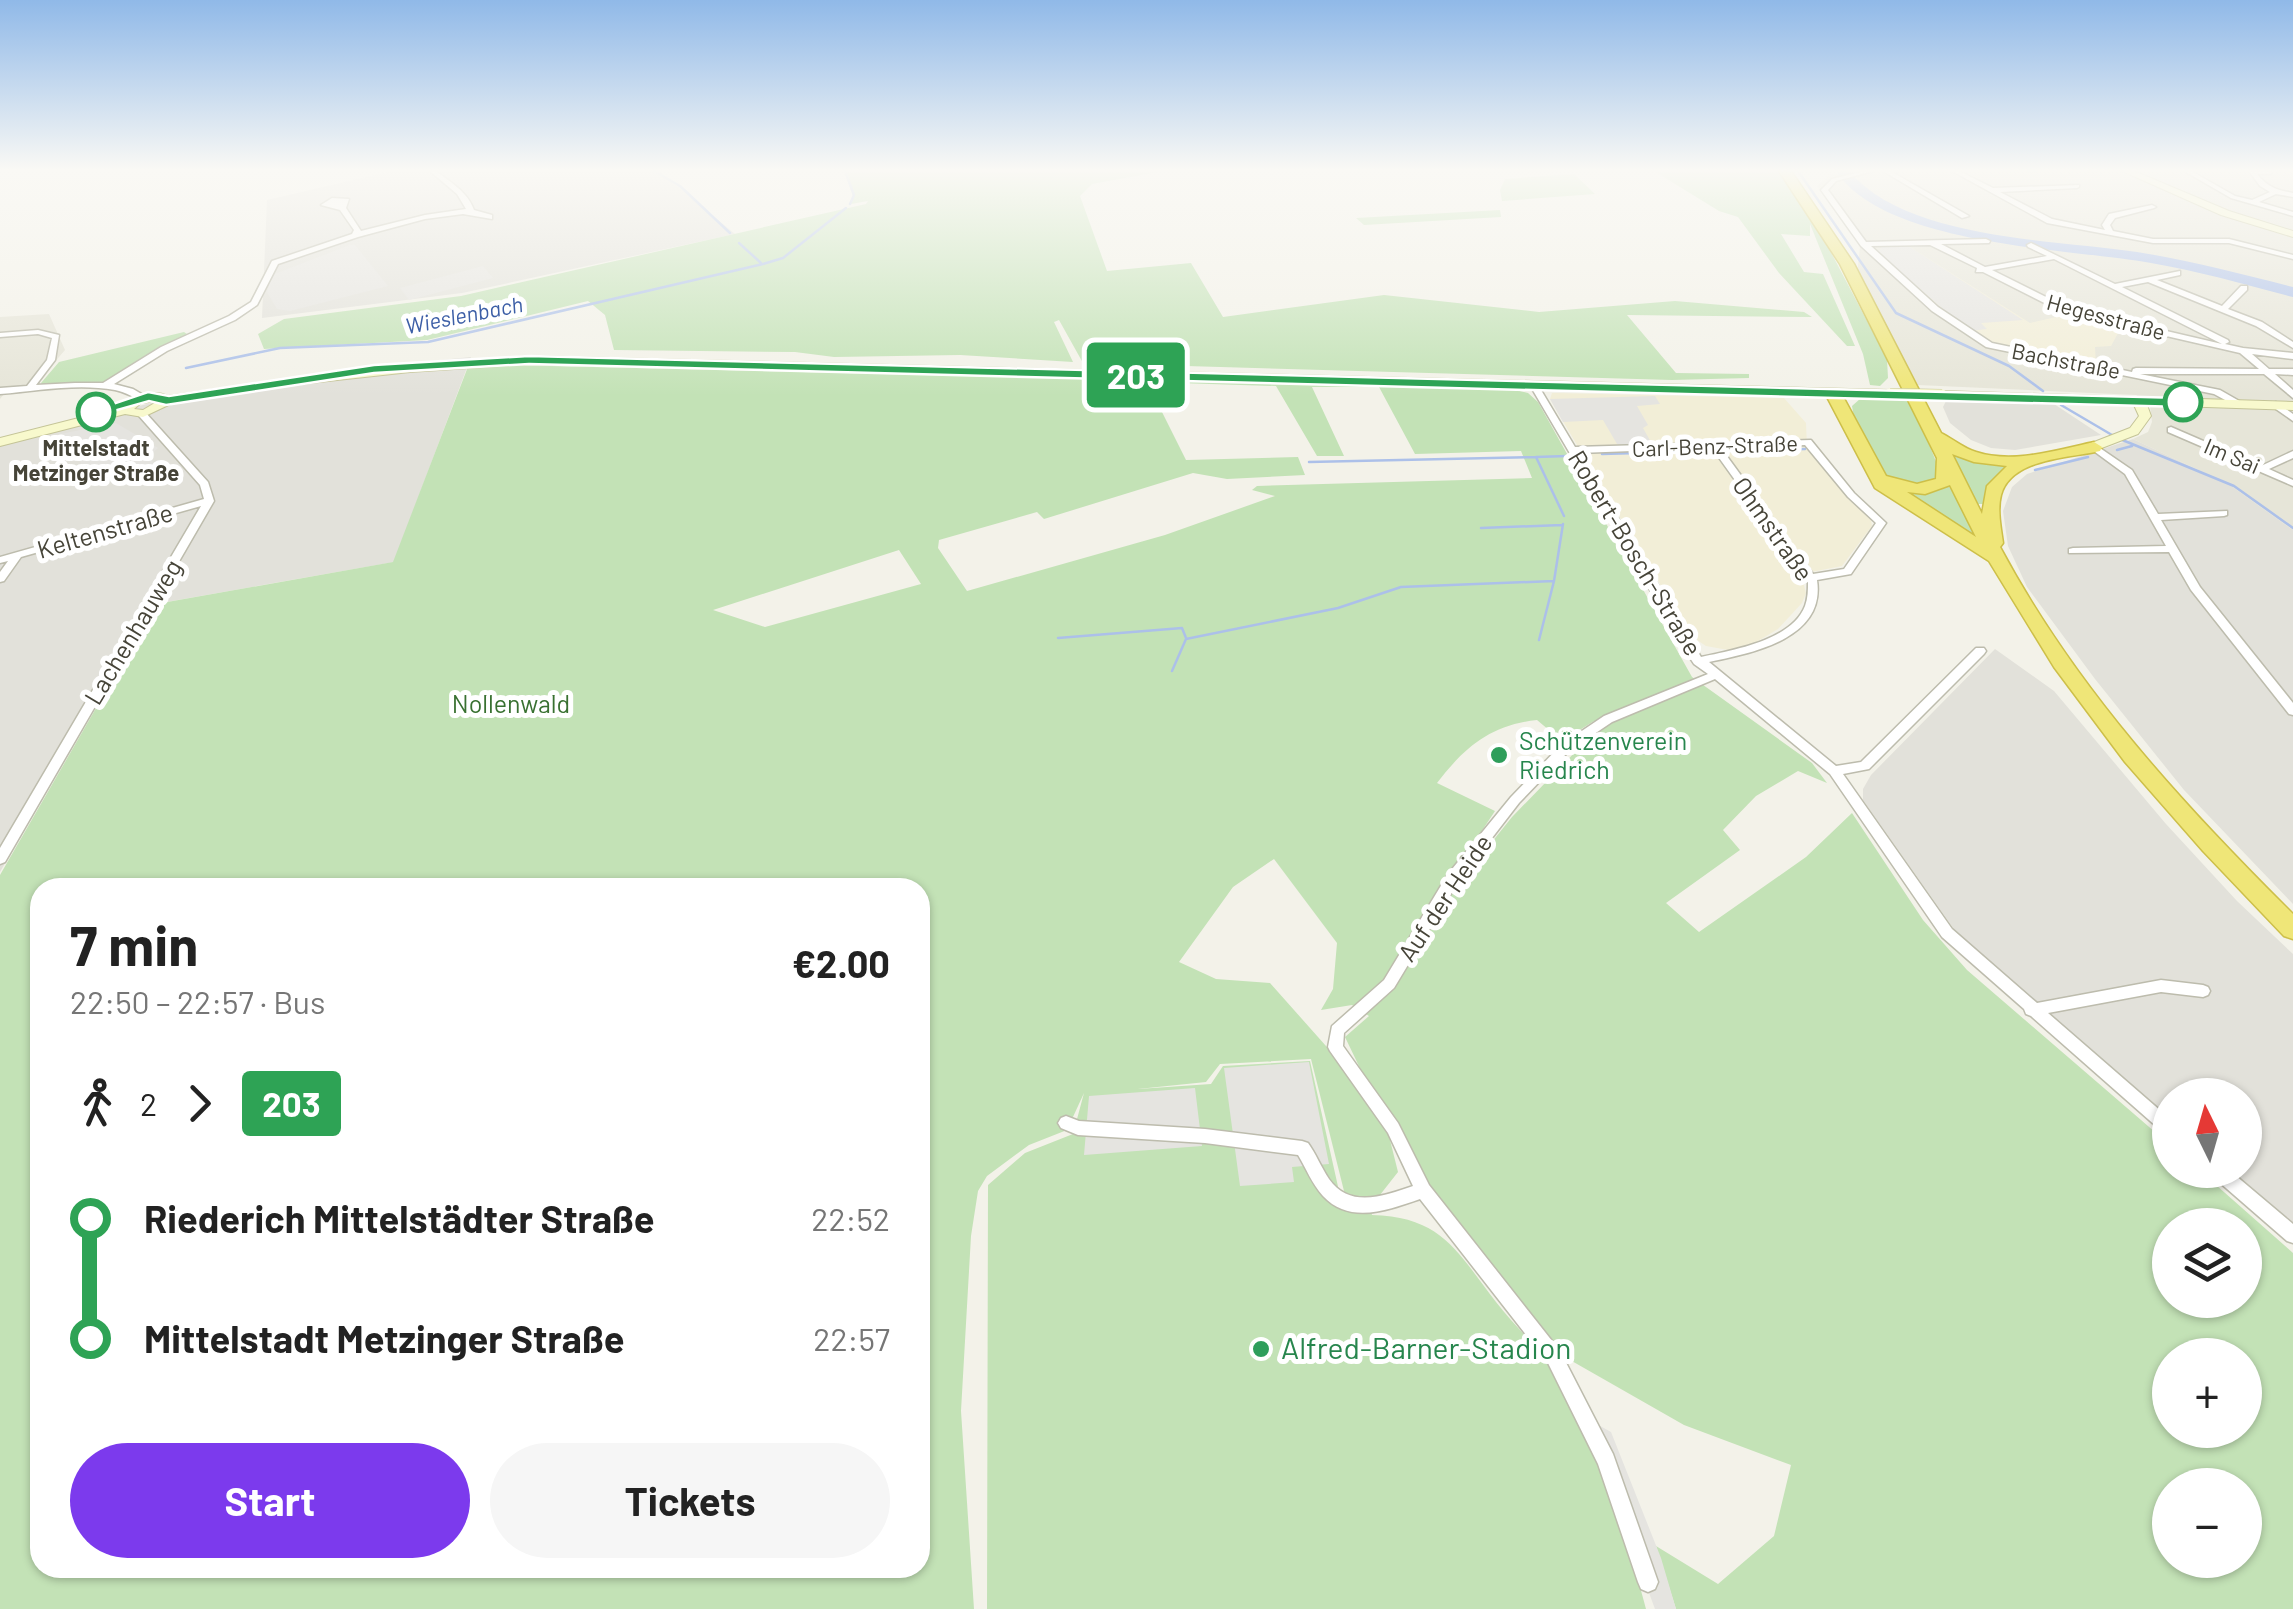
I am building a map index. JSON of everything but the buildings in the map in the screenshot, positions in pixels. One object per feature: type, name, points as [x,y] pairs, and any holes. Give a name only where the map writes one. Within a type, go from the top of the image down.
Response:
[{"type":"highway","points":[[1836,246],[1856,276],[1998,560],[2042,633],[2122,742],[2191,822],[2293,928]]},
{"type":"highway","points":[[1833,393],[1872,472],[1890,492],[1998,560]]},
{"type":"highway","points":[[1936,435],[1972,457],[1988,461],[2029,460],[2094,447]]},
{"type":"highway","points":[[1872,472],[1898,486],[1932,489],[1944,481],[1945,454]]},
{"type":"highway","points":[[1998,560],[1991,494],[2000,479],[2029,460]]},
{"type":"main road","points":[[126,410],[142,414],[166,401],[356,371],[529,360],[2293,406]]},
{"type":"main road","points":[[0,442],[126,410],[142,398],[160,396],[166,401]]},
{"type":"main road","points":[[2083,399],[2123,411],[2134,427]]},
{"type":"main road","points":[[2121,400],[2134,427]]},
{"type":"main road","points":[[2094,447],[2113,442],[2145,416],[2140,401]]},
{"type":"street","points":[[104,386],[254,303],[275,264],[327,246]]},
{"type":"street","name":"Bachstraße","points":[[1866,246],[1936,308],[1988,346],[2217,392],[2238,404]]},
{"type":"street","name":"Hegesstraße","points":[[1938,246],[2064,310],[2243,351],[2293,356]]},
{"type":"street","points":[[2033,246],[2243,351],[2293,395]]},
{"type":"street","points":[[2251,246],[2293,256]]},
{"type":"street","points":[[1979,270],[2054,256]]},
{"type":"street","points":[[2113,287],[2177,273]]},
{"type":"street","points":[[2148,278],[2274,332],[2293,346]]},
{"type":"street","points":[[2223,309],[2244,288]]},
{"type":"street","points":[[0,335],[38,332],[56,337],[52,360],[29,390]]},
{"type":"street","points":[[2274,332],[2293,332]]},
{"type":"street","points":[[121,386],[138,366]]},
{"type":"street","points":[[2134,374],[2144,369],[2293,372]]},
{"type":"street","points":[[0,391],[121,386],[142,398]]},
{"type":"street","name":"Robert-Bosch-Straße","points":[[1534,387],[1668,616],[1698,660],[1834,772],[1947,933],[2152,1114]]},
{"type":"street","points":[[2276,405],[2293,418]]},
{"type":"street","points":[[142,414],[205,484],[209,501]]},
{"type":"street","name":"Im Sai","points":[[2171,430],[2293,483]]},
{"type":"street","name":"Carl-Benz-Straße","points":[[1572,450],[1808,442],[1851,495],[1881,523],[1847,572],[1810,578]]},
{"type":"street","name":"Ohmstraße","points":[[1698,660],[1750,651],[1789,630],[1811,605],[1814,589],[1715,446]]},
{"type":"street","points":[[2094,447],[2129,472],[2206,604],[2293,711]]},
{"type":"street","points":[[2261,468],[2293,454]]},
{"type":"street","name":"Keltenstraße","points":[[0,560],[209,501]]},
{"type":"street","name":"Lachenhauweg","points":[[0,859],[209,501]]},
{"type":"street","points":[[2154,516],[2224,513]]},
{"type":"street","points":[[2073,551],[2171,549]]},
{"type":"street","points":[[0,579],[17,556]]},
{"type":"street","points":[[1834,772],[1865,766],[1980,651]]},
{"type":"street","name":"Auf der Heide","points":[[1648,1582],[1606,1462],[1554,1357],[1422,1190],[1393,1128],[1335,1047],[1338,1030],[1389,984],[1453,878],[1515,800],[1566,748],[1608,719],[1713,676]]},
{"type":"street","points":[[2031,1010],[2130,989],[2161,986],[2203,991]]},
{"type":"street","points":[[1066,1123],[1078,1128],[1205,1136],[1302,1148],[1330,1193],[1350,1205],[1370,1207],[1422,1190]]},
{"type":"street","points":[[2239,1188],[2293,1235]]},
{"type":"shaded area","points":[[265,246],[679,246],[462,293],[262,318]]},
{"type":"shaded area","points":[[356,246],[388,286],[290,311],[277,309],[267,292],[272,275]]},
{"type":"shaded area","points":[[1860,246],[2293,246],[2293,530],[2230,485],[2133,439],[2148,432],[2152,422],[2150,406],[2136,395],[1918,385],[1857,276]]},
{"type":"shaded area","points":[[1882,246],[1909,246],[2030,323],[2069,314],[2122,326],[2111,346],[2095,347],[2096,365],[1990,344],[1969,331],[1878,253]]},
{"type":"shaded area","points":[[1882,246],[1909,246],[2023,320],[1981,323],[1987,329],[1969,331],[1878,253]]},
{"type":"shaded area","points":[[483,266],[493,278],[409,300],[400,288]]},
{"type":"shaded area","points":[[49,314],[65,350],[29,392],[4,394],[0,399],[0,317]]},
{"type":"shaded area","points":[[471,357],[394,562],[155,604],[0,872],[0,441],[163,400],[339,370]]},
{"type":"shaded area","points":[[1552,393],[1784,398],[1806,423],[1807,447],[1871,520],[1872,526],[1842,566],[1801,574],[1806,593],[1802,603],[1778,629],[1753,644],[1728,650],[1706,646],[1691,636],[1550,399]]},
{"type":"shaded area","points":[[1655,396],[1660,404],[1637,406],[1648,425],[1643,428],[1652,444],[1617,444],[1603,420],[1563,422],[1550,399]]},
{"type":"shaded area","points":[[1946,401],[2054,404],[2101,435],[2015,450],[1991,448],[1971,440],[1950,423],[1943,407]]},
{"type":"shaded area","points":[[116,423],[158,448],[151,454],[153,463],[164,466],[168,473],[134,481],[133,473],[121,476],[120,471],[82,480],[79,445],[54,450],[54,446],[49,447],[50,436]]},
{"type":"shaded area","points":[[2133,439],[2230,485],[2293,530],[2293,904],[2184,790],[2095,679],[2027,587],[2008,546],[2003,511],[2012,487],[2027,474]]},
{"type":"shaded area","points":[[1995,649],[2054,691],[2166,824],[2237,901],[2293,954],[2293,1224],[2251,1188],[2262,1188],[2262,1078],[2152,1078],[2152,1103],[1956,932],[1863,800],[1863,789],[1871,775]]},
{"type":"shaded area","points":[[1309,1062],[1329,1164],[1292,1167],[1294,1182],[1240,1186],[1224,1068]]},
{"type":"shaded area","points":[[1195,1088],[1202,1146],[1084,1155],[1089,1096]]},
{"type":"shaded area","points":[[1584,1417],[1611,1432],[1661,1558],[1676,1609],[1655,1609]]},
{"type":"green space","points":[[681,246],[1098,246],[1107,271],[1191,263],[1223,317],[1384,295],[1539,312],[1675,301],[1804,312],[1812,317],[1627,315],[1676,373],[1749,374],[1749,378],[1672,380],[1083,363],[1059,320],[1054,322],[1073,362],[960,355],[834,357],[795,352],[614,350],[605,315],[588,301],[427,340],[264,349],[258,334],[284,319],[461,296]]},
{"type":"green space","points":[[1759,246],[1788,246],[1804,272],[1823,274],[1855,346],[1847,346]]},
{"type":"green space","points":[[1819,246],[1828,246],[1887,359],[1888,378],[1880,386],[1870,385],[1863,354]]},
{"type":"green space","points":[[187,334],[101,383],[43,387],[41,383],[59,362]]},
{"type":"green space","name":"Nollenwald","points":[[469,364],[1511,389],[1528,393],[1538,402],[1692,677],[1812,763],[1827,783],[1798,771],[1756,796],[1723,830],[1740,850],[1666,903],[1699,932],[1806,857],[1852,813],[1923,920],[1967,970],[2152,1129],[2152,1188],[2219,1188],[2242,1208],[2152,1208],[2152,1318],[2262,1318],[2262,1226],[2293,1253],[2293,1609],[1676,1609],[1656,1546],[1718,1584],[1774,1536],[1791,1465],[1684,1425],[1549,1348],[1444,1218],[1368,1085],[1345,1037],[1369,1016],[1352,1005],[1321,1010],[1333,989],[1337,943],[1274,859],[1233,887],[1179,962],[1216,979],[1270,983],[1342,1064],[1388,1132],[1398,1172],[1376,1200],[1346,1199],[1311,1059],[1220,1064],[1206,1082],[1138,1089],[1211,1084],[1223,1066],[1310,1061],[1339,1191],[1345,1201],[1369,1202],[1372,1215],[1416,1222],[1446,1240],[1538,1350],[1567,1393],[1595,1453],[1646,1609],[987,1609],[988,1185],[1025,1153],[1073,1134],[1084,1093],[1067,1130],[1029,1145],[987,1176],[978,1191],[971,1236],[961,1411],[974,1609],[0,1609],[0,875],[156,604],[393,562]],"holes":[[[1147,382],[1276,386],[1317,456],[1344,456],[1312,387],[1379,387],[1415,454],[1521,451],[1532,478],[1257,486],[1252,490],[1275,496],[1165,535],[967,591],[938,548],[939,540],[1037,512],[1044,519],[1193,473],[1227,479],[1305,475],[1298,457],[1186,460]],[[899,550],[921,584],[765,627],[713,610]],[[1537,720],[1562,741],[1594,721],[1608,725],[1579,748],[1512,817],[1393,965],[1495,811],[1437,783],[1480,740],[1505,727]]]},
{"type":"green space","points":[[1861,398],[1911,399],[1939,469],[1938,479],[1917,487],[1884,476],[1855,423],[1852,406]]},
{"type":"green space","points":[[1948,450],[2011,466],[1989,484],[1983,504],[1978,504]]},
{"type":"green space","points":[[1888,485],[1923,492],[1949,486],[1979,540]]},
{"type":"waterway","points":[[742,246],[761,263]]},
{"type":"waterway","name":"Wieslenbach","points":[[186,368],[280,348],[428,342],[763,264],[783,258],[798,246]]},
{"type":"waterway","points":[[1850,246],[1896,313],[2009,366],[2043,391]]},
{"type":"waterway","points":[[2060,246],[2156,259],[2293,292]]},
{"type":"waterway","points":[[2061,405],[2112,435]]},
{"type":"waterway","points":[[2120,439],[2234,486],[2293,528]]},
{"type":"waterway","points":[[2117,450],[2132,446]]},
{"type":"waterway","points":[[1726,451],[1805,449]]},
{"type":"waterway","points":[[1602,454],[1710,451]]},
{"type":"waterway","points":[[1536,457],[1567,456]]},
{"type":"waterway","points":[[1309,462],[1536,457]]},
{"type":"waterway","points":[[1536,457],[1564,516]]},
{"type":"waterway","points":[[2035,470],[2088,457]]},
{"type":"waterway","points":[[1554,581],[1563,524]]},
{"type":"waterway","points":[[1481,528],[1562,525]]},
{"type":"waterway","points":[[1172,671],[1186,639],[1338,608],[1401,587],[1554,581]]},
{"type":"waterway","points":[[1539,640],[1554,581]]},
{"type":"waterway","points":[[1058,638],[1182,628],[1186,638]]},
{"type":"bus line","name":"203","points":[[96,412],[148,396],[160,396],[166,401],[374,369],[529,360],[2183,402]]},
{"type":"place","name":"Mittelstadt Metzinger Straße","points":[[96,412]]},
{"type":"place","name":"Schützenverein Riedrich","points":[[1499,755]]},
{"type":"place","name":"Alfred-Barner-Stadion","points":[[1261,1349]]}]
